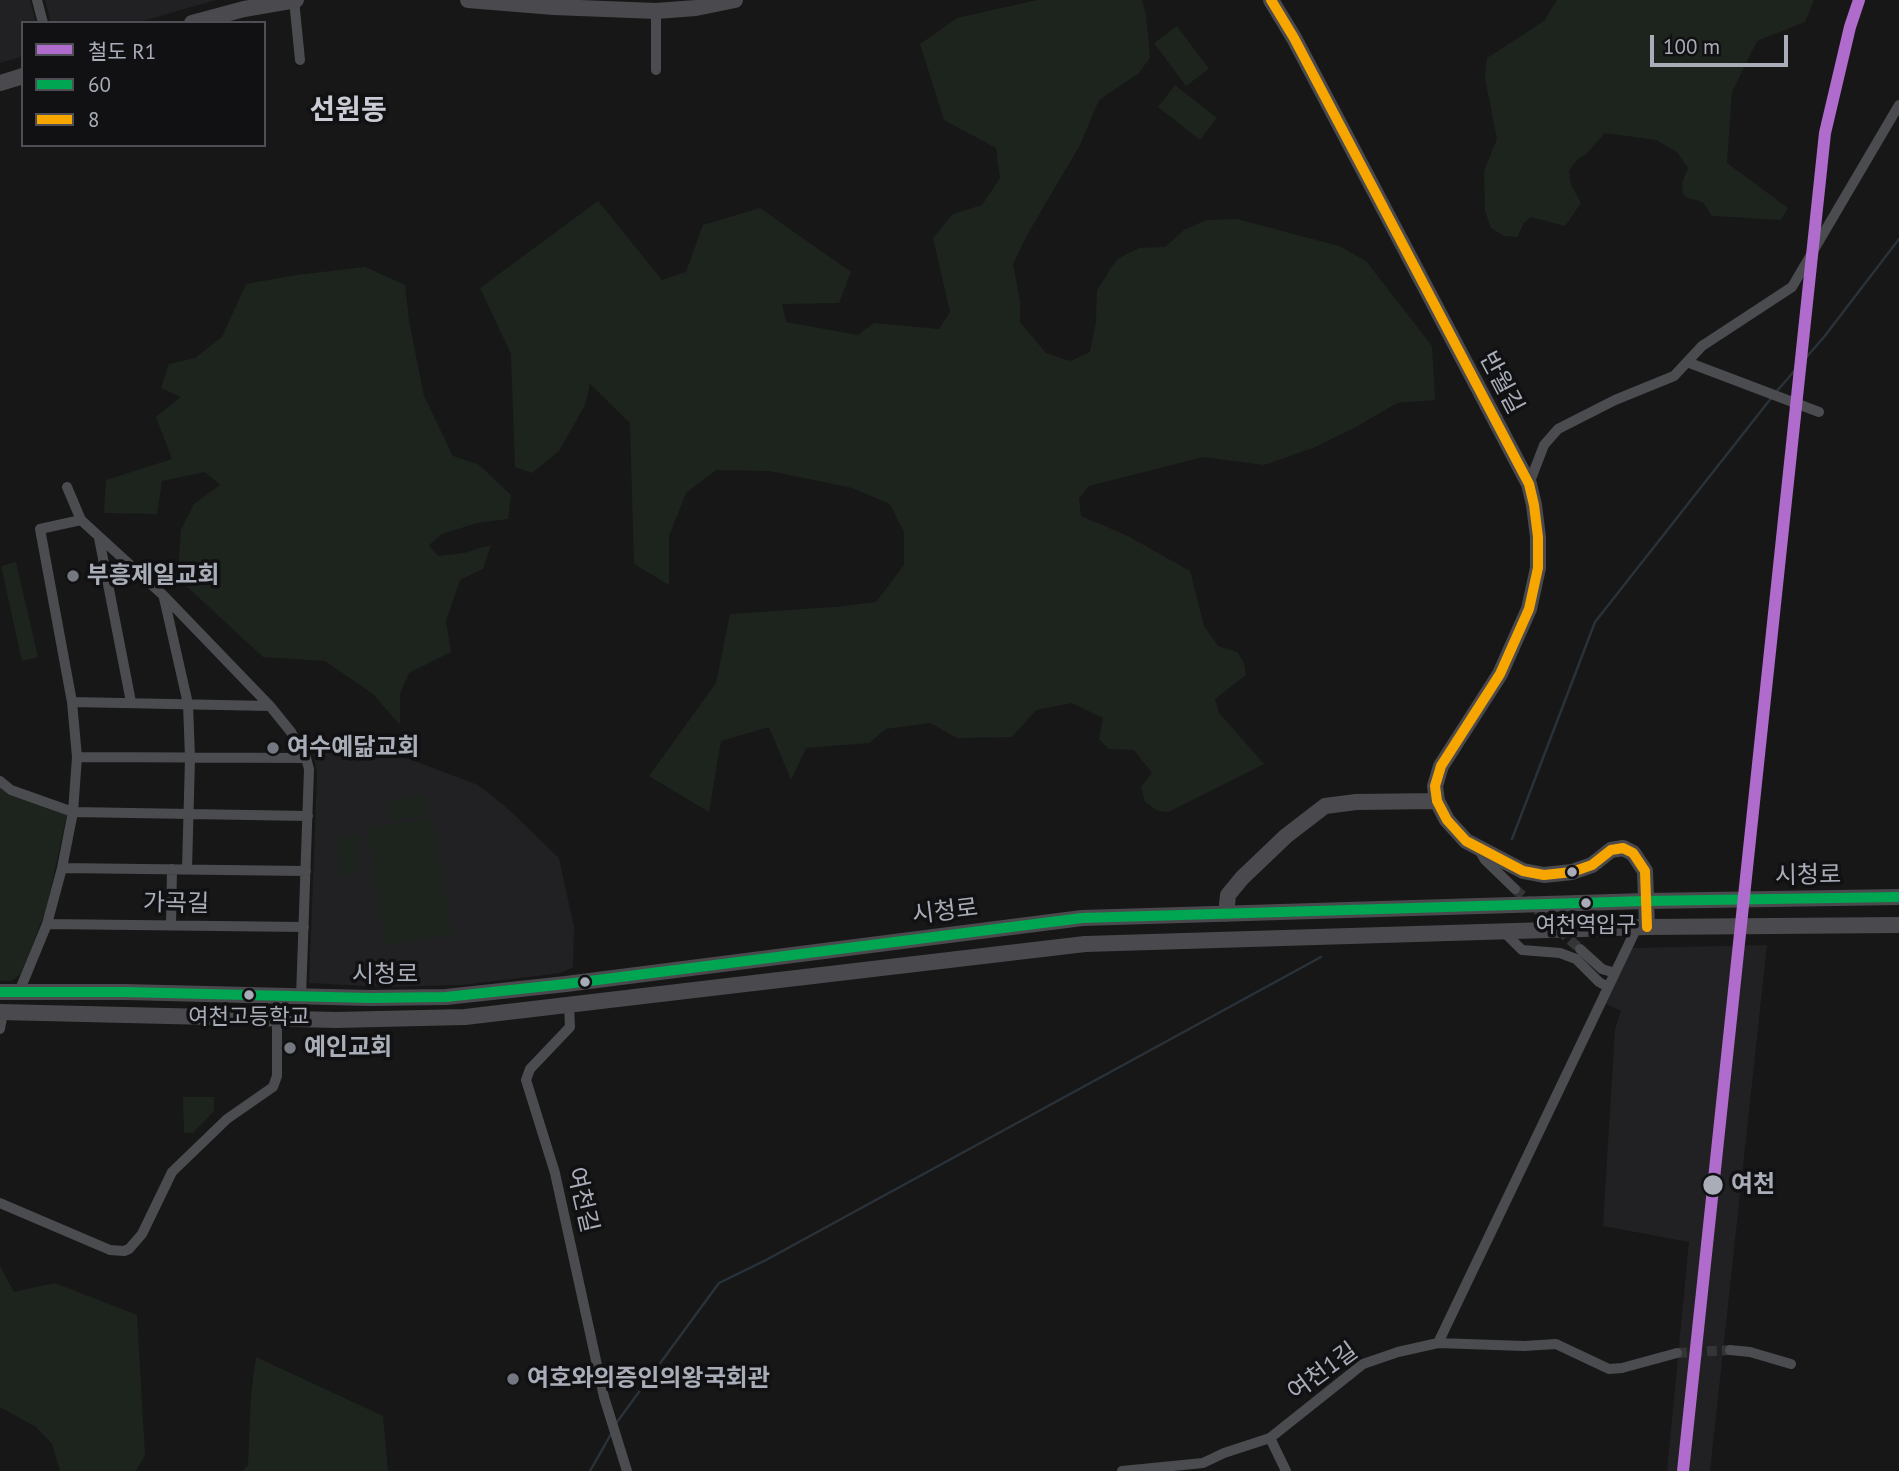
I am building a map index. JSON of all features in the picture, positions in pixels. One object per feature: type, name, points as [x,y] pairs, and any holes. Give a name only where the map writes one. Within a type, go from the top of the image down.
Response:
[{"type":"street","points":[[37,0],[42,21]]},
{"type":"street","points":[[199,21],[290,0],[300,60]]},
{"type":"street","points":[[467,0],[554,7],[656,5],[696,8],[735,0]]},
{"type":"street","name":"반월길","points":[[1271,0],[1294,38],[1529,484],[1536,514],[1536,582],[1529,609],[1500,674],[1446,758],[1436,779]]},
{"type":"street","points":[[656,5],[656,70]]},
{"type":"street","points":[[1529,484],[1544,445],[1553,433],[1615,400],[1674,376],[1702,346],[1792,288],[1899,105]]},
{"type":"street","points":[[1687,362],[1819,412]]},
{"type":"street","points":[[67,487],[81,520],[164,596],[270,706],[291,732],[306,758],[309,769],[301,997]]},
{"type":"street","points":[[19,992],[47,923],[62,867],[73,812],[77,757],[72,702],[40,529],[81,520]]},
{"type":"street","points":[[99,538],[131,702]]},
{"type":"street","points":[[164,596],[188,704],[190,758],[187,869]]},
{"type":"street","points":[[72,702],[270,706]]},
{"type":"street","points":[[77,757],[306,758]]},
{"type":"street","points":[[1409,800],[1425,794],[1436,779]]},
{"type":"street","points":[[1436,779],[1437,802],[1456,831],[1479,850],[1514,868],[1544,875],[1583,869],[1611,850],[1623,848],[1637,857],[1645,871],[1642,927],[1608,987],[1438,1343]]},
{"type":"street","points":[[0,780],[11,790],[73,812],[308,816]]},
{"type":"street","points":[[1226,914],[1228,895],[1237,883],[1286,836],[1325,806],[1334,803],[1409,800],[1437,802]]},
{"type":"street","points":[[1479,850],[1485,860],[1516,889]]},
{"type":"street","name":"가곡길","points":[[62,867],[306,871]]},
{"type":"street","points":[[171,925],[172,869]]},
{"type":"street","name":"시청로","points":[[0,992],[446,997],[1082,918],[1645,901],[1899,898]]},
{"type":"street","name":"가곡길","points":[[47,923],[304,927]]},
{"type":"street","name":"시청로","points":[[2,1012],[383,1020],[455,1018],[1085,944],[1351,939],[1642,927],[1899,925]]},
{"type":"street","points":[[1503,931],[1522,950],[1560,953],[1576,959],[1599,982],[1608,987]]},
{"type":"street","points":[[1580,949],[1602,969],[1615,973]]},
{"type":"street","points":[[566,984],[569,1005]]},
{"type":"street","points":[[125,992],[126,1014]]},
{"type":"street","name":"여천길","points":[[569,1005],[570,1027],[530,1069],[526,1080],[555,1173],[611,1422],[627,1471]]},
{"type":"street","points":[[0,1029],[2,1012]]},
{"type":"street","points":[[0,1203],[110,1250],[129,1249],[139,1240],[172,1172],[227,1119],[273,1087],[277,1076],[277,1018]]},
{"type":"street","name":"여천1길","points":[[1122,1471],[1203,1463],[1270,1438],[1363,1364],[1398,1352],[1438,1343],[1524,1346],[1556,1344],[1609,1369],[1677,1353]]},
{"type":"street","points":[[1730,1350],[1746,1351],[1791,1364]]},
{"type":"street","points":[[1270,1438],[1286,1471]]},
{"type":"shaded area","points":[[0,0],[30,0],[35,21],[21,21],[21,57],[0,63]]},
{"type":"shaded area","points":[[45,0],[216,0],[143,21],[50,21]]},
{"type":"shaded area","points":[[1037,0],[1142,0],[1150,58],[1139,73],[1099,100],[1080,145],[1013,264],[1020,301],[1020,322],[1046,353],[1070,361],[1090,352],[1096,322],[1097,290],[1117,259],[1139,248],[1165,247],[1184,230],[1206,220],[1237,219],[1339,246],[1366,261],[1432,346],[1435,400],[1397,403],[1313,448],[1264,465],[1203,457],[1089,486],[1079,499],[1081,516],[1126,535],[1190,571],[1204,626],[1218,646],[1237,652],[1244,663],[1246,675],[1215,699],[1219,713],[1264,764],[1168,812],[1158,811],[1145,802],[1141,787],[1152,773],[1134,750],[1109,749],[1099,739],[1103,718],[1072,703],[1036,710],[1012,737],[957,738],[930,723],[886,729],[869,743],[806,748],[791,780],[769,727],[721,741],[709,812],[649,776],[716,683],[730,614],[876,602],[904,565],[904,532],[890,504],[852,488],[770,471],[716,470],[686,493],[669,536],[669,585],[634,564],[630,423],[590,384],[585,405],[559,451],[532,473],[515,467],[511,354],[480,288],[598,201],[662,280],[686,272],[703,225],[760,208],[851,272],[839,303],[782,304],[786,322],[858,335],[874,323],[939,329],[950,312],[933,238],[953,214],[982,205],[1000,178],[996,148],[944,120],[920,44],[957,18]]},
{"type":"shaded area","points":[[1557,0],[1814,0],[1805,22],[1757,41],[1732,92],[1727,163],[1788,208],[1781,220],[1712,216],[1703,202],[1683,194],[1682,183],[1688,168],[1677,152],[1656,140],[1605,133],[1569,171],[1571,185],[1581,203],[1565,226],[1531,217],[1524,223],[1517,237],[1504,236],[1491,228],[1485,211],[1484,171],[1497,139],[1485,78],[1487,58],[1544,21]]},
{"type":"shaded area","points":[[1177,26],[1209,69],[1186,86],[1154,43]]},
{"type":"shaded area","points":[[1175,85],[1217,118],[1200,140],[1158,107]]},
{"type":"shaded area","points":[[365,267],[405,285],[409,321],[424,396],[453,456],[478,464],[511,495],[508,519],[477,523],[442,534],[429,545],[438,556],[464,553],[491,545],[483,569],[460,580],[446,621],[451,652],[409,673],[400,694],[400,725],[373,694],[325,661],[263,657],[181,581],[181,530],[194,504],[220,485],[205,472],[162,481],[157,514],[104,513],[106,480],[172,459],[156,417],[181,397],[161,388],[169,364],[195,358],[222,337],[246,284]]},
{"type":"shaded area","points":[[16,562],[38,657],[22,661],[1,566]]},
{"type":"shaded area","name":"여천고등학교","points":[[313,750],[356,751],[409,759],[478,785],[505,806],[559,858],[574,927],[573,967],[561,973],[463,985],[386,987],[309,983],[317,774]]},
{"type":"shaded area","points":[[0,786],[67,815],[46,910],[21,974],[11,981],[0,981]]},
{"type":"shaded area","points":[[424,794],[428,815],[391,821],[388,800]]},
{"type":"shaded area","points":[[433,818],[452,935],[386,946],[367,829]]},
{"type":"shaded area","points":[[338,836],[358,836],[359,874],[339,874]]},
{"type":"shaded area","points":[[1767,945],[1710,1471],[1667,1471],[1689,1242],[1603,1226],[1615,1029],[1621,1011],[1604,1003],[1632,948]]},
{"type":"shaded area","points":[[183,1097],[214,1097],[214,1111],[193,1133],[184,1133]]},
{"type":"shaded area","points":[[0,1266],[14,1292],[55,1283],[137,1315],[145,1455],[136,1471],[60,1471],[52,1444],[36,1427],[0,1407]]},
{"type":"shaded area","points":[[256,1357],[383,1416],[388,1471],[243,1471],[248,1465],[251,1395]]},
{"type":"waterway","points":[[1776,392],[1824,337],[1899,239]]},
{"type":"waterway","points":[[1512,839],[1595,622],[1772,397]]},
{"type":"waterway","points":[[617,1422],[719,1283],[766,1260],[1321,957]]},
{"type":"waterway","points":[[590,1471],[611,1434]]},
{"type":"tunnel","points":[[1515,889],[1580,949]]},
{"type":"tunnel","points":[[1677,1353],[1730,1350]]},
{"type":"railway","points":[[1683,1471],[1825,133],[1859,0]]},
{"type":"rail line","name":"R1","points":[[1683,1471],[1825,133],[1859,0]]},
{"type":"transit line","name":"8","points":[[1271,0],[1294,38],[1529,484],[1534,505],[1538,568],[1529,609],[1500,674],[1441,766],[1435,786],[1437,801],[1447,820],[1466,841],[1523,871],[1544,875],[1572,872],[1592,865],[1611,850],[1623,848],[1633,853],[1645,871],[1647,927]]},
{"type":"transit line","name":"60","points":[[0,992],[446,997],[1082,918],[1645,901],[1899,897]]},
{"type":"place","name":"부흥제일교회","points":[[73,576]]},
{"type":"place","name":"여수예닮교회","points":[[273,748]]},
{"type":"place","name":"여천역입구","points":[[1586,903]]},
{"type":"place","name":"여천고등학교","points":[[249,995]]},
{"type":"place","name":"예인교회","points":[[290,1048]]},
{"type":"place","name":"여천","points":[[1713,1185]]},
{"type":"place","name":"여호와의증인의왕국회관","points":[[513,1379]]},
{"type":"district","name":"선원동","points":[[348,111]]}]
